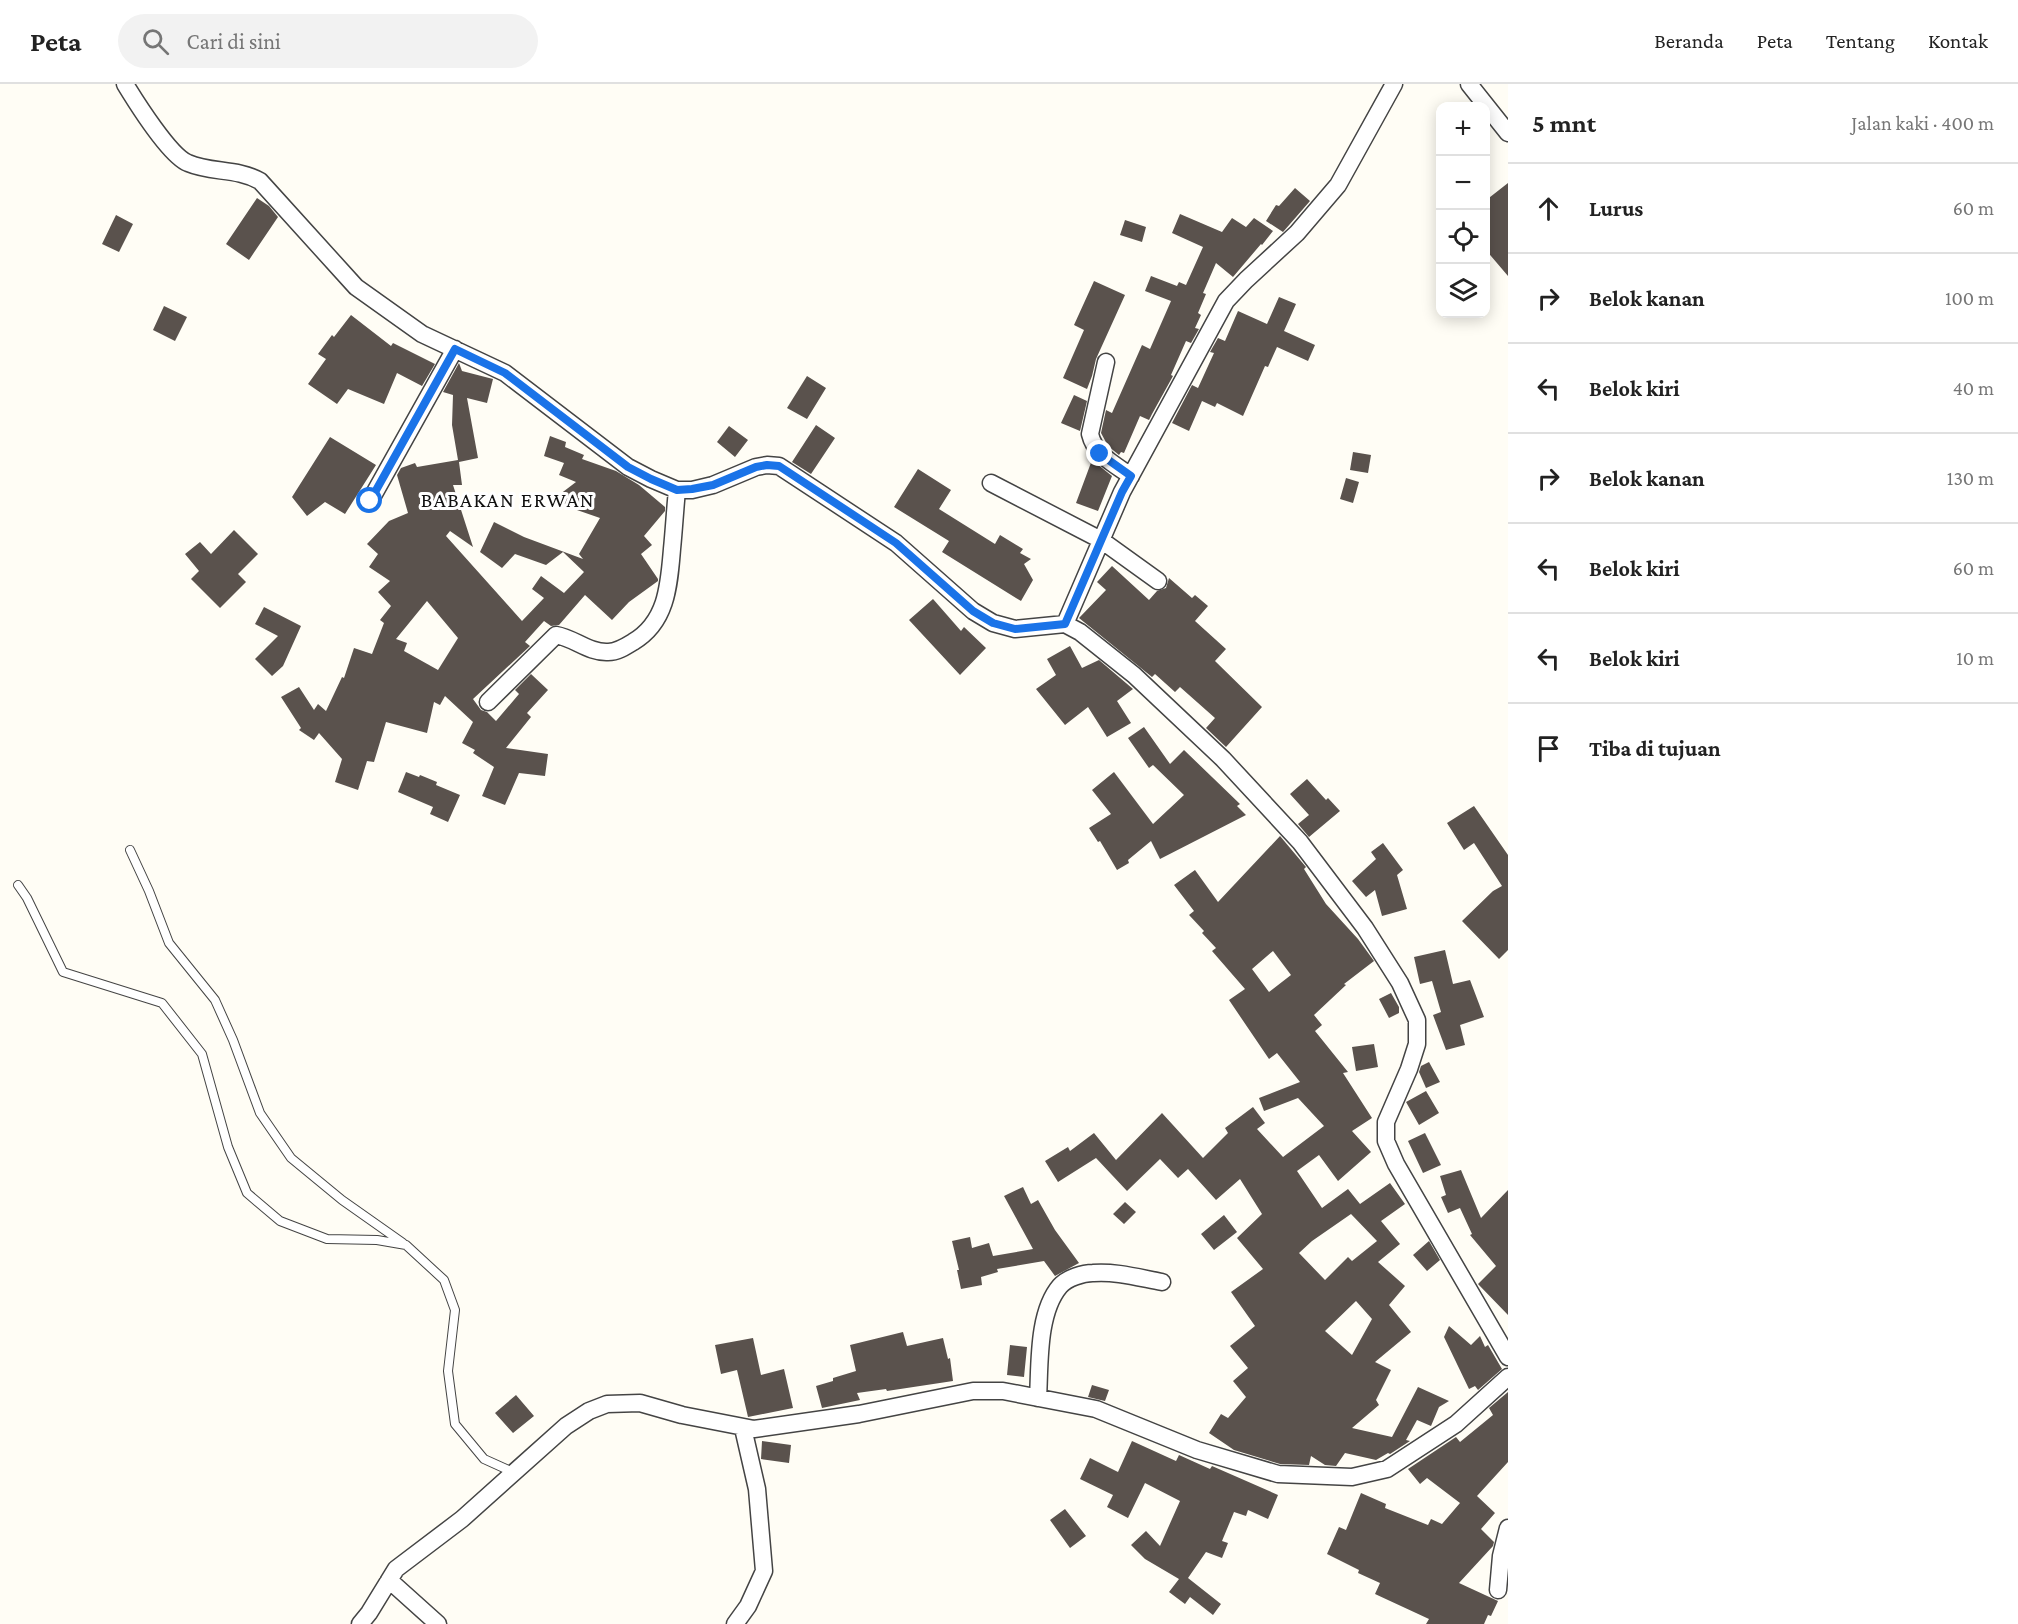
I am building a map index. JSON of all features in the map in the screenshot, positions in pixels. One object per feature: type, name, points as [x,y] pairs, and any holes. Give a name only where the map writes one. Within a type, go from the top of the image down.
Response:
[{"type":"street","points":[[125,84],[175,154],[188,163],[249,175],[260,181],[356,287],[422,334],[505,373],[628,467],[677,490],[713,485],[756,467],[779,466],[896,543],[973,611],[993,623],[1015,629],[1065,624],[1080,632],[1134,675],[1230,767],[1300,842],[1365,928],[1401,983],[1417,1020],[1417,1044],[1386,1122],[1386,1141],[1396,1164],[1508,1357]]},
{"type":"street","points":[[1065,624],[1131,476],[1226,301],[1297,232],[1338,185],[1394,84]]},
{"type":"street","points":[[1470,84],[1508,133]]},
{"type":"street","points":[[370,501],[455,349]]},
{"type":"street","points":[[1106,362],[1090,434],[1093,445],[1100,454],[1131,476]]},
{"type":"street","points":[[991,483],[1101,540],[1158,581]]},
{"type":"street","points":[[488,702],[556,635],[598,651],[610,652],[623,648],[640,638],[653,624],[668,591],[677,490]]},
{"type":"street","points":[[1038,1398],[1043,1326],[1060,1286],[1071,1278],[1093,1273],[1162,1281]]},
{"type":"street","points":[[360,1624],[396,1569],[462,1519],[566,1426],[589,1411],[607,1404],[640,1403],[682,1415],[754,1429],[859,1414],[973,1391],[1003,1391],[1096,1409],[1197,1450],[1278,1474],[1352,1477],[1387,1469],[1456,1424],[1508,1377]]},
{"type":"street","points":[[735,1624],[748,1606],[764,1572],[757,1489],[743,1428]]},
{"type":"street","points":[[1498,1590],[1501,1556],[1508,1528]]},
{"type":"street","points":[[389,1580],[438,1624]]},
{"type":"lane","points":[[130,850],[169,943],[215,1000],[233,1040],[260,1113],[291,1158],[342,1200],[406,1245],[444,1280],[455,1310],[448,1371],[455,1424],[484,1459],[515,1473]]},
{"type":"lane","points":[[18,885],[27,898],[63,972],[162,1003],[202,1053],[228,1147],[247,1193],[280,1221],[327,1239],[377,1240],[406,1245]]},
{"type":"building","points":[[1508,183],[1508,276],[1490,255],[1490,197]]},
{"type":"building","points":[[1295,188],[1310,201],[1283,232],[1266,221],[1276,205],[1279,206]]},
{"type":"building","points":[[257,198],[269,206],[278,217],[249,260],[226,244]]},
{"type":"building","points":[[1180,214],[1222,232],[1232,218],[1246,227],[1254,218],[1273,231],[1233,277],[1216,263],[1203,293],[1206,294],[1195,328],[1199,329],[1191,343],[1186,341],[1171,375],[1173,376],[1149,420],[1140,416],[1124,453],[1121,452],[1119,455],[1108,446],[1101,433],[1106,410],[1112,413],[1142,345],[1150,349],[1171,301],[1145,291],[1151,276],[1177,286],[1179,282],[1186,285],[1203,247],[1172,233]]},
{"type":"building","points":[[116,215],[133,224],[119,252],[102,244]]},
{"type":"building","points":[[1125,220],[1146,227],[1142,242],[1120,235]]},
{"type":"building","points":[[1094,281],[1125,295],[1096,359],[1087,389],[1063,378],[1084,330],[1074,325]]},
{"type":"building","points":[[1279,297],[1296,304],[1284,331],[1315,345],[1308,361],[1277,347],[1268,367],[1265,366],[1243,416],[1217,403],[1215,407],[1202,401],[1189,431],[1172,423],[1192,385],[1198,388],[1214,353],[1210,352],[1218,338],[1225,341],[1238,311],[1267,324]]},
{"type":"building","points":[[164,306],[187,317],[175,341],[153,330]]},
{"type":"building","points":[[351,315],[391,346],[393,343],[435,364],[422,386],[397,373],[384,404],[348,389],[337,404],[308,384],[326,359],[318,354]]},
{"type":"building","points":[[459,363],[462,371],[493,379],[487,403],[467,398],[478,458],[459,462],[462,485],[453,485],[473,547],[450,531],[446,536],[522,621],[544,598],[532,589],[541,576],[564,593],[584,572],[563,552],[546,565],[515,554],[502,568],[480,552],[494,522],[524,537],[583,559],[579,554],[600,518],[551,501],[576,482],[559,475],[564,463],[544,456],[550,436],[566,442],[565,447],[584,455],[582,459],[616,471],[639,485],[665,507],[665,511],[644,536],[652,545],[641,554],[658,581],[629,602],[612,620],[585,595],[559,625],[551,626],[544,621],[525,642],[530,646],[473,699],[481,710],[487,712],[496,721],[519,694],[515,690],[531,674],[548,690],[527,713],[531,717],[506,748],[548,754],[545,776],[519,773],[505,805],[482,796],[494,767],[473,753],[475,750],[462,743],[473,722],[445,696],[440,705],[434,702],[427,733],[386,722],[374,762],[367,761],[358,790],[335,782],[342,759],[319,733],[314,740],[299,730],[301,728],[281,697],[299,687],[314,710],[318,704],[326,711],[342,677],[344,678],[354,648],[372,654],[384,623],[380,620],[391,606],[378,592],[390,581],[369,567],[378,554],[367,544],[389,521],[408,513],[397,475],[401,468],[415,463],[417,467],[458,460],[452,425],[453,395],[443,392]],"holes":[[[427,601],[458,638],[438,670],[404,651],[407,643],[396,639]]]},
{"type":"building","points":[[807,376],[826,388],[807,419],[787,408]]},
{"type":"building","points":[[1074,395],[1087,401],[1080,431],[1061,423]]},
{"type":"building","points":[[816,425],[835,438],[811,474],[792,462]]},
{"type":"building","points":[[729,426],[748,440],[735,457],[717,442]]},
{"type":"building","points":[[330,437],[376,465],[345,514],[325,502],[307,516],[292,497]]},
{"type":"building","points":[[1353,452],[1371,455],[1368,473],[1350,470]]},
{"type":"building","points":[[1092,460],[1112,476],[1098,511],[1076,503]]},
{"type":"building","points":[[918,469],[951,490],[939,509],[995,544],[1000,535],[1023,549],[1020,553],[1031,559],[1024,564],[1033,580],[1021,601],[942,552],[949,541],[894,507]]},
{"type":"building","points":[[1346,478],[1359,482],[1353,503],[1340,499]]},
{"type":"building","points":[[234,530],[258,554],[238,574],[246,582],[220,608],[191,579],[199,571],[185,554],[200,542],[211,554]]},
{"type":"building","points":[[1112,566],[1149,600],[1157,591],[1166,588],[1169,578],[1192,598],[1195,595],[1208,606],[1195,621],[1226,649],[1215,661],[1262,707],[1226,747],[1206,728],[1215,718],[1180,687],[1175,692],[1155,674],[1152,677],[1079,618],[1106,590],[1097,582]]},
{"type":"building","points":[[933,599],[961,631],[964,627],[986,648],[960,675],[909,620]]},
{"type":"building","points":[[264,607],[301,626],[283,666],[272,676],[255,659],[278,636],[255,624]]},
{"type":"building","points":[[1070,646],[1082,668],[1099,660],[1133,689],[1117,701],[1131,723],[1107,737],[1088,707],[1065,725],[1036,689],[1056,675],[1047,659]]},
{"type":"building","points":[[1144,727],[1170,764],[1184,750],[1240,804],[1237,806],[1246,815],[1160,859],[1151,841],[1128,860],[1129,863],[1117,870],[1100,841],[1098,842],[1089,828],[1111,814],[1092,790],[1114,772],[1153,824],[1184,795],[1153,765],[1149,768],[1128,738]]},
{"type":"building","points":[[406,772],[437,782],[436,785],[460,795],[448,822],[430,814],[433,807],[398,792]]},
{"type":"building","points":[[1307,779],[1326,800],[1328,798],[1340,811],[1309,837],[1298,824],[1309,815],[1290,794]]},
{"type":"building","points":[[1474,806],[1508,855],[1508,950],[1499,959],[1462,921],[1493,891],[1502,886],[1474,843],[1464,850],[1447,823]]},
{"type":"building","points":[[1280,836],[1306,867],[1304,869],[1326,904],[1358,939],[1374,961],[1344,984],[1346,985],[1314,1015],[1322,1025],[1315,1031],[1348,1072],[1343,1073],[1372,1118],[1352,1131],[1371,1152],[1338,1181],[1319,1155],[1297,1171],[1322,1208],[1348,1189],[1360,1204],[1390,1183],[1405,1204],[1381,1221],[1400,1244],[1378,1262],[1405,1286],[1389,1305],[1411,1332],[1375,1362],[1391,1370],[1376,1400],[1379,1405],[1352,1428],[1392,1437],[1418,1387],[1449,1401],[1439,1407],[1431,1426],[1417,1420],[1406,1440],[1410,1441],[1376,1460],[1345,1453],[1336,1466],[1325,1465],[1311,1456],[1309,1465],[1280,1464],[1234,1450],[1209,1433],[1221,1414],[1228,1418],[1246,1397],[1233,1381],[1248,1368],[1230,1346],[1255,1326],[1231,1292],[1263,1269],[1237,1238],[1262,1214],[1240,1179],[1216,1200],[1188,1169],[1178,1178],[1160,1159],[1127,1191],[1096,1158],[1058,1182],[1045,1161],[1068,1147],[1070,1151],[1094,1133],[1116,1160],[1162,1113],[1203,1158],[1228,1133],[1225,1128],[1253,1107],[1265,1123],[1257,1129],[1283,1157],[1324,1126],[1298,1098],[1264,1111],[1259,1098],[1300,1082],[1277,1053],[1269,1059],[1229,1000],[1245,989],[1212,951],[1216,948],[1189,915],[1194,911],[1174,885],[1195,870],[1218,902]],"holes":[[[1273,951],[1291,975],[1269,992],[1252,969]],[[1351,1214],[1377,1241],[1352,1261],[1348,1257],[1325,1280],[1299,1253],[1312,1241]],[[1356,1301],[1372,1319],[1352,1355],[1325,1331]]]},
{"type":"building","points":[[1383,843],[1403,870],[1397,875],[1407,909],[1382,916],[1375,890],[1366,897],[1352,881],[1376,859],[1371,852]]},
{"type":"building","points":[[1445,950],[1453,984],[1470,980],[1484,1017],[1460,1025],[1465,1045],[1446,1050],[1433,1015],[1441,1012],[1432,981],[1420,984],[1414,957]]},
{"type":"building","points":[[1391,993],[1399,1007],[1399,1013],[1389,1018],[1379,999]]},
{"type":"building","points":[[1374,1044],[1378,1067],[1356,1071],[1352,1047]]},
{"type":"building","points":[[1429,1062],[1440,1082],[1426,1088],[1419,1072],[1421,1066]]},
{"type":"building","points":[[1426,1091],[1439,1113],[1419,1125],[1406,1102]]},
{"type":"building","points":[[1425,1133],[1441,1165],[1423,1173],[1408,1141]]},
{"type":"building","points":[[1461,1170],[1481,1218],[1508,1190],[1508,1315],[1478,1284],[1496,1266],[1470,1235],[1472,1234],[1460,1208],[1448,1213],[1441,1197],[1446,1195],[1440,1176]]},
{"type":"building","points":[[1023,1187],[1031,1204],[1038,1200],[1055,1230],[1079,1263],[1055,1276],[1044,1261],[997,1269],[998,1272],[981,1277],[982,1285],[961,1289],[952,1241],[970,1237],[972,1248],[989,1243],[993,1256],[1033,1249],[1004,1196]]},
{"type":"building","points":[[1125,1202],[1136,1212],[1124,1224],[1113,1214]]},
{"type":"building","points":[[1224,1215],[1237,1232],[1214,1250],[1201,1234]]},
{"type":"building","points":[[1429,1241],[1440,1260],[1427,1271],[1413,1255]]},
{"type":"building","points":[[1449,1326],[1471,1345],[1480,1336],[1485,1347],[1488,1345],[1502,1369],[1478,1390],[1475,1386],[1469,1389],[1444,1337]]},
{"type":"building","points":[[903,1332],[907,1346],[943,1338],[948,1359],[950,1358],[953,1381],[857,1393],[860,1400],[822,1408],[816,1386],[856,1371],[850,1345]]},
{"type":"building","points":[[753,1338],[761,1375],[784,1369],[793,1408],[748,1417],[737,1370],[721,1374],[715,1345]]},
{"type":"building","points":[[1010,1345],[1027,1347],[1024,1377],[1007,1375]]},
{"type":"building","points":[[1092,1385],[1109,1390],[1105,1401],[1088,1397]]},
{"type":"building","points":[[1508,1392],[1508,1462],[1477,1496],[1495,1513],[1481,1529],[1494,1542],[1493,1546],[1459,1583],[1498,1601],[1491,1616],[1488,1615],[1484,1624],[1426,1624],[1429,1619],[1375,1594],[1380,1583],[1327,1554],[1339,1527],[1346,1530],[1361,1493],[1386,1504],[1385,1508],[1428,1525],[1431,1519],[1442,1524],[1460,1503],[1427,1478],[1420,1484],[1408,1469],[1456,1437],[1460,1442],[1493,1415],[1489,1408]]},
{"type":"building","points":[[516,1395],[534,1416],[513,1433],[495,1413]]},
{"type":"building","points":[[762,1441],[791,1445],[789,1463],[761,1459]]},
{"type":"building","points":[[1132,1441],[1176,1461],[1179,1455],[1210,1469],[1212,1466],[1278,1495],[1268,1519],[1248,1510],[1246,1516],[1234,1512],[1222,1541],[1228,1543],[1222,1558],[1206,1552],[1188,1578],[1221,1604],[1213,1615],[1190,1597],[1185,1604],[1169,1592],[1179,1579],[1145,1559],[1131,1545],[1146,1531],[1160,1546],[1180,1501],[1145,1483],[1128,1518],[1107,1507],[1113,1495],[1080,1479],[1090,1458],[1118,1472]]},
{"type":"building","points":[[1065,1509],[1086,1536],[1070,1548],[1050,1520]]},
{"type":"district","name":"BABAKAN ERWAN","points":[[508,500]]},
{"type":"route","points":[[370,501],[455,349],[505,373],[628,467],[677,490],[713,485],[756,467],[779,466],[896,543],[973,611],[993,623],[1015,629],[1065,624],[1131,476],[1100,454]]}]
